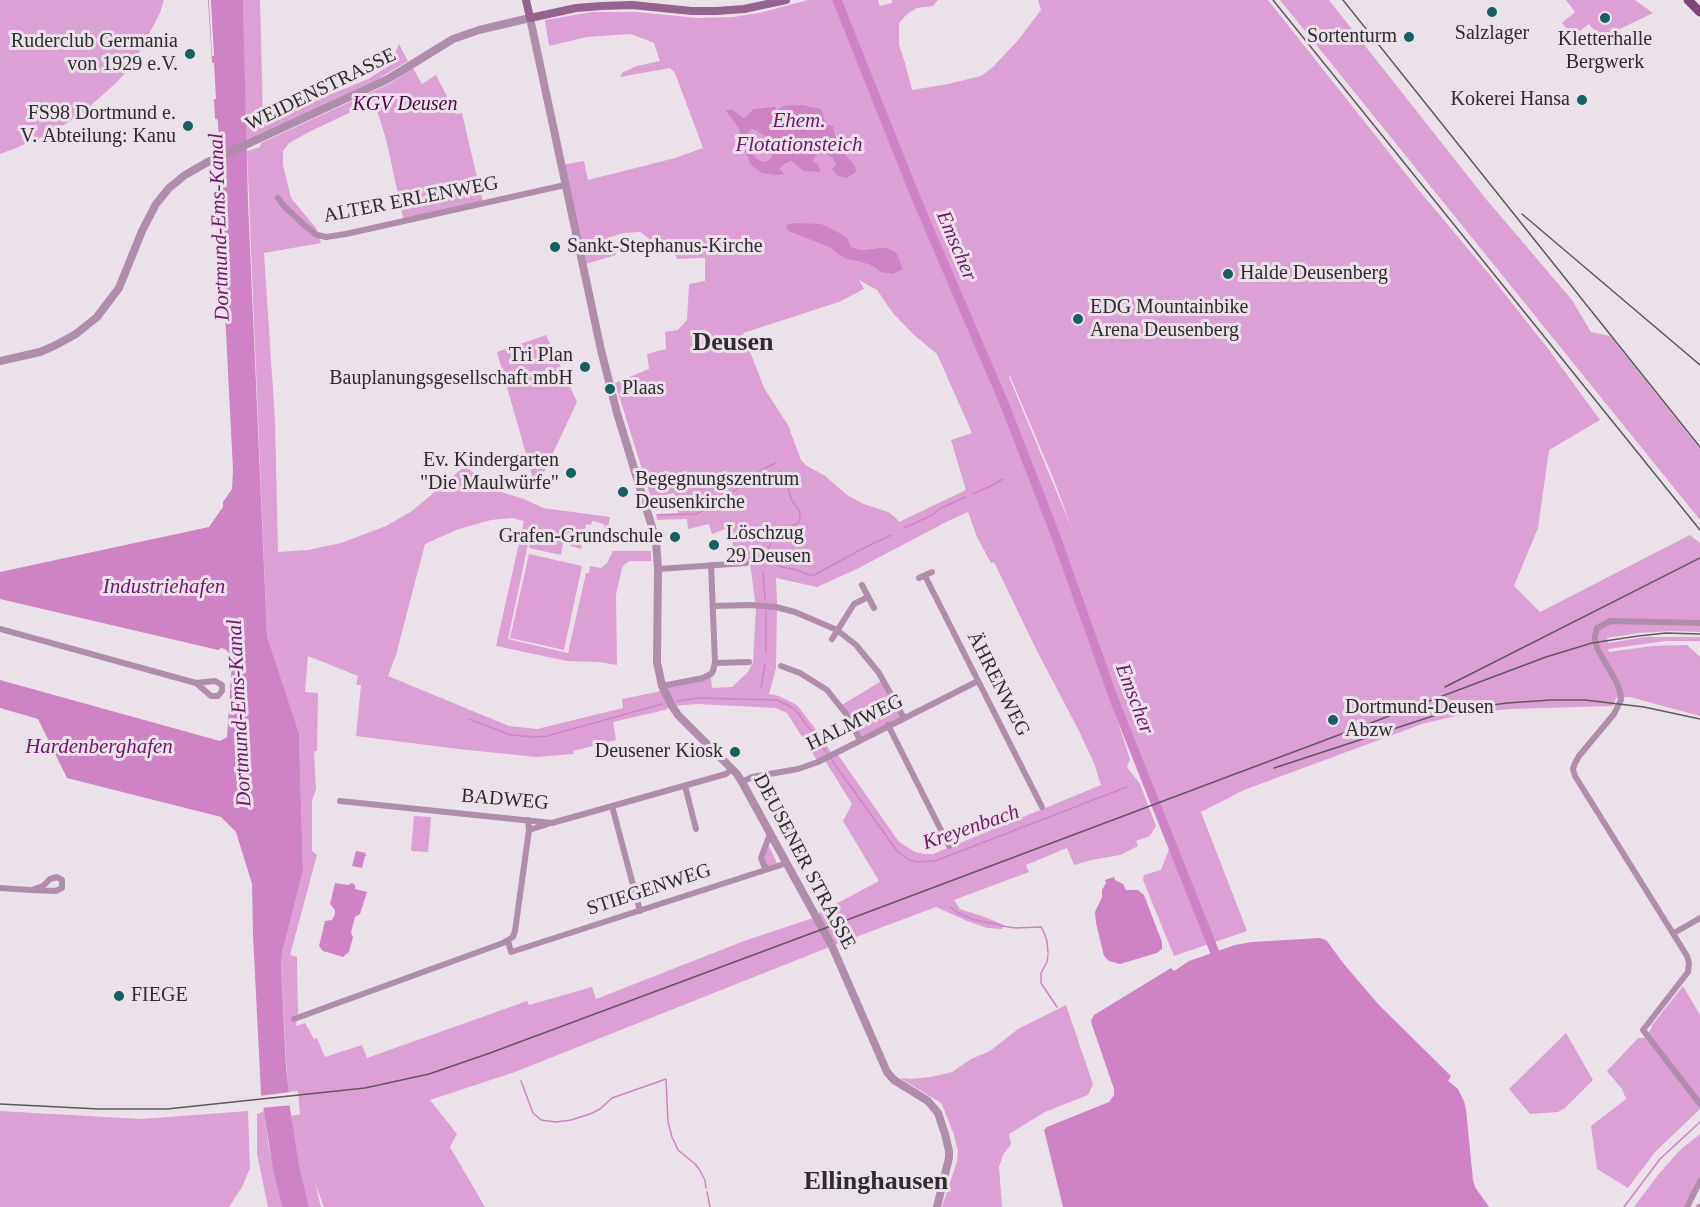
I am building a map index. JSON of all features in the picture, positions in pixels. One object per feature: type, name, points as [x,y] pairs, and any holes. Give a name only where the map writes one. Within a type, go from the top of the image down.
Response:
[{"type":"main road","name":"DEUSENER STRASSE","points":[[526,0],[530,18]]},
{"type":"main road","points":[[530,18],[576,8],[602,6],[632,5],[716,11],[751,8],[786,0]]},
{"type":"main road","points":[[1688,0],[1700,12]]},
{"type":"street","name":"WEIDENSTRASSE","points":[[0,362],[54,346],[76,334],[97,317],[126,275],[142,231],[156,204],[176,182],[206,163],[388,79],[455,38],[530,18]]},
{"type":"street","name":"DEUSENER STRASSE","points":[[530,18],[609,385],[653,530],[658,568],[657,662],[662,686],[678,715],[742,782],[832,946],[887,1072],[894,1080],[928,1101],[938,1113],[948,1145],[949,1158],[937,1207]]},
{"type":"street","name":"ALTER ERLENWEG","points":[[278,198],[304,225],[317,235],[326,237],[565,185]]},
{"type":"street","points":[[658,568],[746,562]]},
{"type":"street","points":[[662,686],[708,676],[713,671],[715,663],[711,565]]},
{"type":"street","name":"ÄHRENWEG","points":[[932,572],[922,577],[1042,807]]},
{"type":"street","points":[[862,585],[874,608]]},
{"type":"street","points":[[832,639],[854,604],[868,597]]},
{"type":"street","points":[[713,606],[776,607],[804,615],[837,630],[856,645],[879,673],[903,718]]},
{"type":"street","points":[[1700,623],[1610,621],[1601,625],[1596,631],[1595,641],[1617,683],[1621,700],[1614,714],[1579,756],[1573,769],[1575,776],[1687,956],[1688,972],[1643,1030],[1700,1104]]},
{"type":"street","points":[[0,629],[196,683]]},
{"type":"street","points":[[715,663],[749,662]]},
{"type":"street","points":[[781,666],[809,674],[827,690],[847,716],[860,740]]},
{"type":"street","name":"HALMWEG","points":[[742,782],[752,777],[810,765],[978,681]]},
{"type":"street","points":[[888,725],[949,846]]},
{"type":"street","name":"BADWEG","points":[[340,801],[552,823],[726,774],[732,769]]},
{"type":"street","points":[[686,786],[696,829]]},
{"type":"street","points":[[612,806],[640,910]]},
{"type":"street","points":[[294,1019],[508,941],[513,937],[529,830],[528,820]]},
{"type":"street","points":[[529,830],[552,823]]},
{"type":"street","points":[[768,869],[761,862],[761,858],[770,834]]},
{"type":"street","name":"STIEGENWEG","points":[[521,949],[786,862]]},
{"type":"street","points":[[0,888],[32,890]]},
{"type":"street","points":[[1674,933],[1700,918]]},
{"type":"street","points":[[508,941],[511,952],[521,949],[515,931]]},
{"type":"street","points":[[1687,1207],[1700,1181]]},
{"type":"green space","points":[[0,0],[164,0],[160,13],[140,51],[128,70],[115,84],[81,114],[49,134],[0,154]]},
{"type":"green space","points":[[243,0],[260,0],[263,120],[368,79],[390,65],[399,44],[408,61],[378,79],[246,140]]},
{"type":"green space","name":"KGV Deusen","points":[[808,0],[878,0],[880,6],[892,3],[892,0],[938,0],[933,6],[917,8],[899,23],[899,45],[912,90],[981,76],[992,68],[1019,39],[1041,10],[1038,0],[1268,0],[1417,188],[1489,274],[1600,420],[1549,450],[1538,528],[1514,586],[1540,612],[1690,535],[1700,543],[1700,632],[1639,633],[1607,638],[1608,643],[1645,637],[1700,637],[1700,641],[1666,641],[1608,649],[1609,652],[1652,646],[1687,645],[1700,657],[1700,716],[1630,697],[1616,698],[1613,706],[1510,709],[1468,713],[1422,724],[1244,790],[1201,812],[1247,931],[1174,956],[1143,880],[1144,875],[1161,870],[1172,841],[1147,771],[1076,594],[1130,759],[1127,767],[1140,784],[1156,826],[1150,836],[1136,841],[1138,846],[1120,855],[1074,865],[1067,848],[1026,865],[1029,872],[954,900],[960,909],[1004,925],[1002,929],[987,928],[936,907],[515,1072],[430,1100],[457,1134],[450,1147],[485,1207],[324,1207],[315,1183],[321,1207],[309,1207],[291,1116],[300,1114],[298,1091],[288,1092],[281,968],[282,953],[303,871],[299,733],[267,636],[247,151],[260,147],[261,143],[391,83],[413,68],[422,84],[436,75],[456,114],[462,113],[483,203],[404,221],[386,139],[374,101],[309,132],[289,143],[283,151],[283,165],[291,198],[316,228],[321,243],[264,253],[275,420],[278,552],[308,550],[341,543],[386,526],[412,511],[465,466],[498,491],[543,508],[610,517],[608,528],[604,528],[604,524],[592,521],[591,525],[586,524],[581,549],[571,546],[568,538],[531,530],[508,639],[568,653],[586,573],[589,573],[590,566],[601,568],[607,563],[613,551],[651,551],[651,561],[630,561],[622,568],[616,595],[617,665],[567,661],[496,646],[524,521],[512,518],[491,520],[456,530],[425,544],[396,655],[388,676],[509,726],[537,729],[623,708],[622,699],[657,692],[670,686],[711,678],[712,688],[732,687],[748,672],[753,662],[756,608],[750,563],[738,561],[728,528],[712,534],[709,524],[688,529],[687,519],[657,520],[656,514],[678,513],[674,493],[651,498],[615,383],[649,369],[647,354],[666,349],[665,332],[678,330],[687,320],[689,284],[705,281],[705,258],[677,259],[672,241],[655,243],[640,232],[623,233],[611,237],[616,255],[582,265],[561,165],[584,161],[588,180],[675,158],[703,148],[675,73],[670,68],[620,77],[623,72],[637,66],[660,61],[654,43],[631,34],[587,37],[549,46],[545,20],[592,12],[636,12],[698,18],[733,17],[759,13]],"holes":[[[790,105],[814,107],[824,117],[827,126],[837,136],[838,144],[843,152],[855,165],[836,165],[833,159],[825,153],[816,155],[803,171],[791,161],[783,165],[780,170],[784,173],[748,159],[738,128],[725,110],[732,109],[744,118],[753,109],[774,106],[777,111]],[[788,231],[862,250],[886,247],[897,253],[903,269],[881,272],[870,265],[846,259],[831,248]],[[859,280],[877,290],[892,312],[914,335],[937,354],[972,433],[951,440],[966,490],[899,522],[888,512],[864,504],[847,495],[824,475],[801,460],[788,425],[764,388],[743,333],[839,302],[864,289]],[[1009,377],[1054,480],[1072,529]],[[968,512],[977,537],[991,563],[994,562],[1078,729],[1094,763],[1101,785],[933,854],[915,852],[899,842],[836,752],[832,754],[797,705],[769,694],[776,668],[776,578],[817,587]],[[308,656],[358,676],[356,685],[361,685],[356,736],[536,757],[574,754],[573,751],[616,740],[613,722],[665,710],[672,706],[697,704],[776,708],[787,713],[818,762],[824,759],[852,804],[843,821],[879,881],[815,915],[816,917],[744,941],[596,999],[592,987],[529,1005],[527,1001],[367,1058],[362,1045],[325,1057],[317,1038],[314,1039],[305,1023],[296,1026],[297,957],[290,955],[317,855],[312,851],[312,801],[316,789],[314,751],[317,751],[318,693],[305,692]]]},
{"type":"green space","points":[[1280,0],[1329,0],[1486,199],[1572,300],[1591,332],[1610,336],[1700,449],[1700,520]]},
{"type":"green space","name":"Kletterhalle Bergwerk","points":[[1566,0],[1635,0],[1653,13],[1601,38],[1589,24],[1573,36],[1562,23],[1575,12]]},
{"type":"green space","points":[[752,129],[768,138],[775,146],[771,159],[766,162],[759,160],[751,152],[747,139]]},
{"type":"green space","points":[[546,335],[577,402],[536,489],[497,352]]},
{"type":"green space","points":[[532,532],[564,539],[561,555],[529,548]]},
{"type":"green space","points":[[529,554],[582,566],[564,650],[510,638]]},
{"type":"green space","points":[[883,680],[904,718],[860,740],[840,706]]},
{"type":"green space","points":[[414,816],[431,817],[428,852],[411,851]]},
{"type":"green space","points":[[769,846],[777,863],[771,866],[764,862]]},
{"type":"green space","points":[[1683,986],[1700,1015],[1700,1109],[1655,1152],[1628,1188],[1597,1169],[1591,1126],[1626,1099],[1622,1089],[1607,1071],[1638,1038],[1644,1038]]},
{"type":"green space","points":[[1066,1005],[1093,1084],[1088,1095],[1045,1112],[1009,1134],[1011,1144],[1003,1155],[999,1167],[1002,1207],[942,1207],[957,1161],[958,1151],[954,1135],[942,1104],[900,1078],[931,1077],[952,1072],[971,1059],[990,1051],[1018,1029]]},
{"type":"green space","points":[[1566,1033],[1593,1080],[1558,1112],[1530,1114],[1509,1089]]},
{"type":"green space","points":[[0,1111],[141,1119],[248,1111],[250,1168],[242,1187],[229,1207],[0,1207]]},
{"type":"green space","points":[[264,1111],[269,1148],[282,1207],[268,1207],[257,1154],[257,1114]]},
{"type":"green space","points":[[1700,1134],[1700,1181],[1687,1207],[1634,1207],[1679,1151]]},
{"type":"water","points":[[208,0],[243,0],[248,201],[267,636],[299,733],[303,871],[282,953],[281,968],[290,1108],[309,1207],[282,1207],[273,1169],[261,1093],[252,884],[236,832],[221,817],[67,778],[38,719],[0,708],[0,680],[220,741],[227,737],[232,662],[230,654],[225,649],[218,650],[0,599],[0,572],[209,527],[232,489],[220,161],[218,122],[215,119],[214,63],[212,63]]},
{"type":"water","name":"Ehem. Flotationsteich","points":[[802,105],[821,109],[827,125],[833,126],[838,144],[855,165],[856,172],[846,178],[837,175],[832,169],[836,165],[833,159],[825,153],[816,155],[813,161],[818,164],[821,172],[803,171],[791,161],[780,169],[785,174],[762,173],[752,166],[738,128],[725,110],[732,109],[744,118],[753,109],[775,106],[777,111],[783,106]],"holes":[[[752,129],[768,138],[775,146],[771,158],[766,162],[759,160],[751,152],[747,139]]]},
{"type":"water","points":[[821,224],[847,238],[851,247],[862,250],[886,247],[897,253],[903,269],[893,274],[881,272],[870,265],[846,259],[831,248],[788,231],[786,225]]},
{"type":"water","points":[[356,851],[366,853],[365,855],[368,856],[365,856],[362,868],[352,866]]},
{"type":"water","points":[[1114,877],[1123,884],[1126,890],[1138,890],[1144,895],[1162,942],[1162,949],[1157,953],[1120,964],[1109,961],[1104,956],[1095,912],[1102,897],[1105,880]]},
{"type":"water","points":[[335,883],[348,885],[352,883],[355,889],[367,892],[360,914],[355,917],[349,952],[343,957],[323,951],[319,946],[325,921],[332,920],[335,914],[330,904]]},
{"type":"water","points":[[1320,938],[1326,940],[1379,1005],[1451,1076],[1448,1081],[1458,1089],[1466,1109],[1475,1187],[1489,1207],[1063,1207],[1044,1130],[1109,1102],[1114,1095],[1091,1021],[1094,1015],[1171,968],[1174,971],[1189,961],[1235,945]]},
{"type":"pier","points":[[209,0],[211,0],[214,56],[212,56]]},
{"type":"pier","points":[[291,1092],[293,1105],[260,1108],[259,1096]]},
{"type":"waterway","name":"Emscher","points":[[837,0],[916,198],[1004,403],[1055,534],[1115,702],[1219,963]]},
{"type":"waterway","points":[[658,515],[696,514],[714,506],[763,469],[776,463]]},
{"type":"waterway","points":[[780,471],[800,516],[799,522],[772,540],[767,553],[768,561],[814,575],[891,535]]},
{"type":"waterway","points":[[973,494],[1003,479]]},
{"type":"waterway","points":[[904,528],[966,497]]},
{"type":"waterway","points":[[763,571],[765,600]]},
{"type":"waterway","points":[[766,611],[766,652]]},
{"type":"waterway","points":[[761,687],[765,665]]},
{"type":"waterway","name":"Kreyenbach","points":[[677,701],[699,698],[777,700],[798,713],[827,753]]},
{"type":"waterway","name":"Kreyenbach","points":[[469,719],[511,735],[535,737],[547,736],[662,704]]},
{"type":"waterway","name":"Kreyenbach","points":[[831,759],[897,851],[909,860],[918,862],[935,861],[1127,787]]},
{"type":"waterway","points":[[950,907],[975,920],[1000,925]]},
{"type":"waterway","points":[[1002,926],[1041,927],[1047,941],[1048,953]]},
{"type":"waterway","points":[[1048,955],[1041,973],[1041,983],[1057,1007]]},
{"type":"waterway","points":[[521,1081],[533,1113],[541,1120],[556,1122],[590,1114],[600,1109],[612,1098],[666,1079],[668,1122],[672,1137],[678,1150],[699,1169],[705,1180],[706,1188]]},
{"type":"waterway","points":[[1624,1207],[1660,1159],[1700,1122]]},
{"type":"waterway","points":[[707,1192],[710,1207]]},
{"type":"railway","points":[[1273,0],[1700,530]]},
{"type":"railway","points":[[1343,0],[1700,447]]},
{"type":"railway","points":[[1522,214],[1700,365]]},
{"type":"railway","points":[[1445,687],[1700,558]]},
{"type":"railway","points":[[0,1104],[99,1109],[167,1109],[365,1088],[429,1074],[831,926],[1546,657],[1592,643],[1638,636],[1666,633],[1700,634]]},
{"type":"railway","points":[[1274,768],[1436,715],[1507,703],[1585,700],[1644,707],[1700,719]]},
{"type":"place","name":"Salzlager","points":[[1492,12]]},
{"type":"place","name":"Kletterhalle Bergwerk","points":[[1605,18]]},
{"type":"place","name":"Sortenturm","points":[[1409,37]]},
{"type":"place","name":"Ruderclub Germania von 1929 e.V.","points":[[190,54]]},
{"type":"place","name":"Kokerei Hansa","points":[[1582,100]]},
{"type":"place","name":"FS98 Dortmund e. V. Abteilung: Kanu","points":[[188,126]]},
{"type":"place","name":"Sankt-Stephanus-Kirche","points":[[555,247]]},
{"type":"place","name":"Halde Deusenberg","points":[[1228,274]]},
{"type":"place","name":"EDG Mountainbike Arena Deusenberg","points":[[1078,319]]},
{"type":"place","name":"Tri Plan Bauplanungsgesellschaft mbH","points":[[585,367]]},
{"type":"place","name":"Plaas","points":[[610,389]]},
{"type":"place","name":"Ev. Kindergarten \"Die Maulwürfe\"","points":[[571,473]]},
{"type":"place","name":"Begegnungszentrum Deusenkirche","points":[[623,492]]},
{"type":"place","name":"Grafen-Grundschule","points":[[675,537]]},
{"type":"place","name":"Löschzug 29 Deusen","points":[[714,545]]},
{"type":"place","name":"Dortmund-Deusen Abzw","points":[[1333,720]]},
{"type":"place","name":"Deusener Kiosk","points":[[735,752]]},
{"type":"place","name":"FIEGE","points":[[119,996]]},
{"type":"district","name":"Deusen","points":[[733,343]]},
{"type":"district","name":"Ellinghausen","points":[[876,1182]]},
{"type":"water label","name":"Dortmund-Ems-Kanal","points":[[220,227]]},
{"type":"water label","name":"Industriehafen","points":[[164,587]]},
{"type":"water label","name":"Dortmund-Ems-Kanal","points":[[240,713]]},
{"type":"water label","name":"Hardenberghafen","points":[[99,747]]}]
